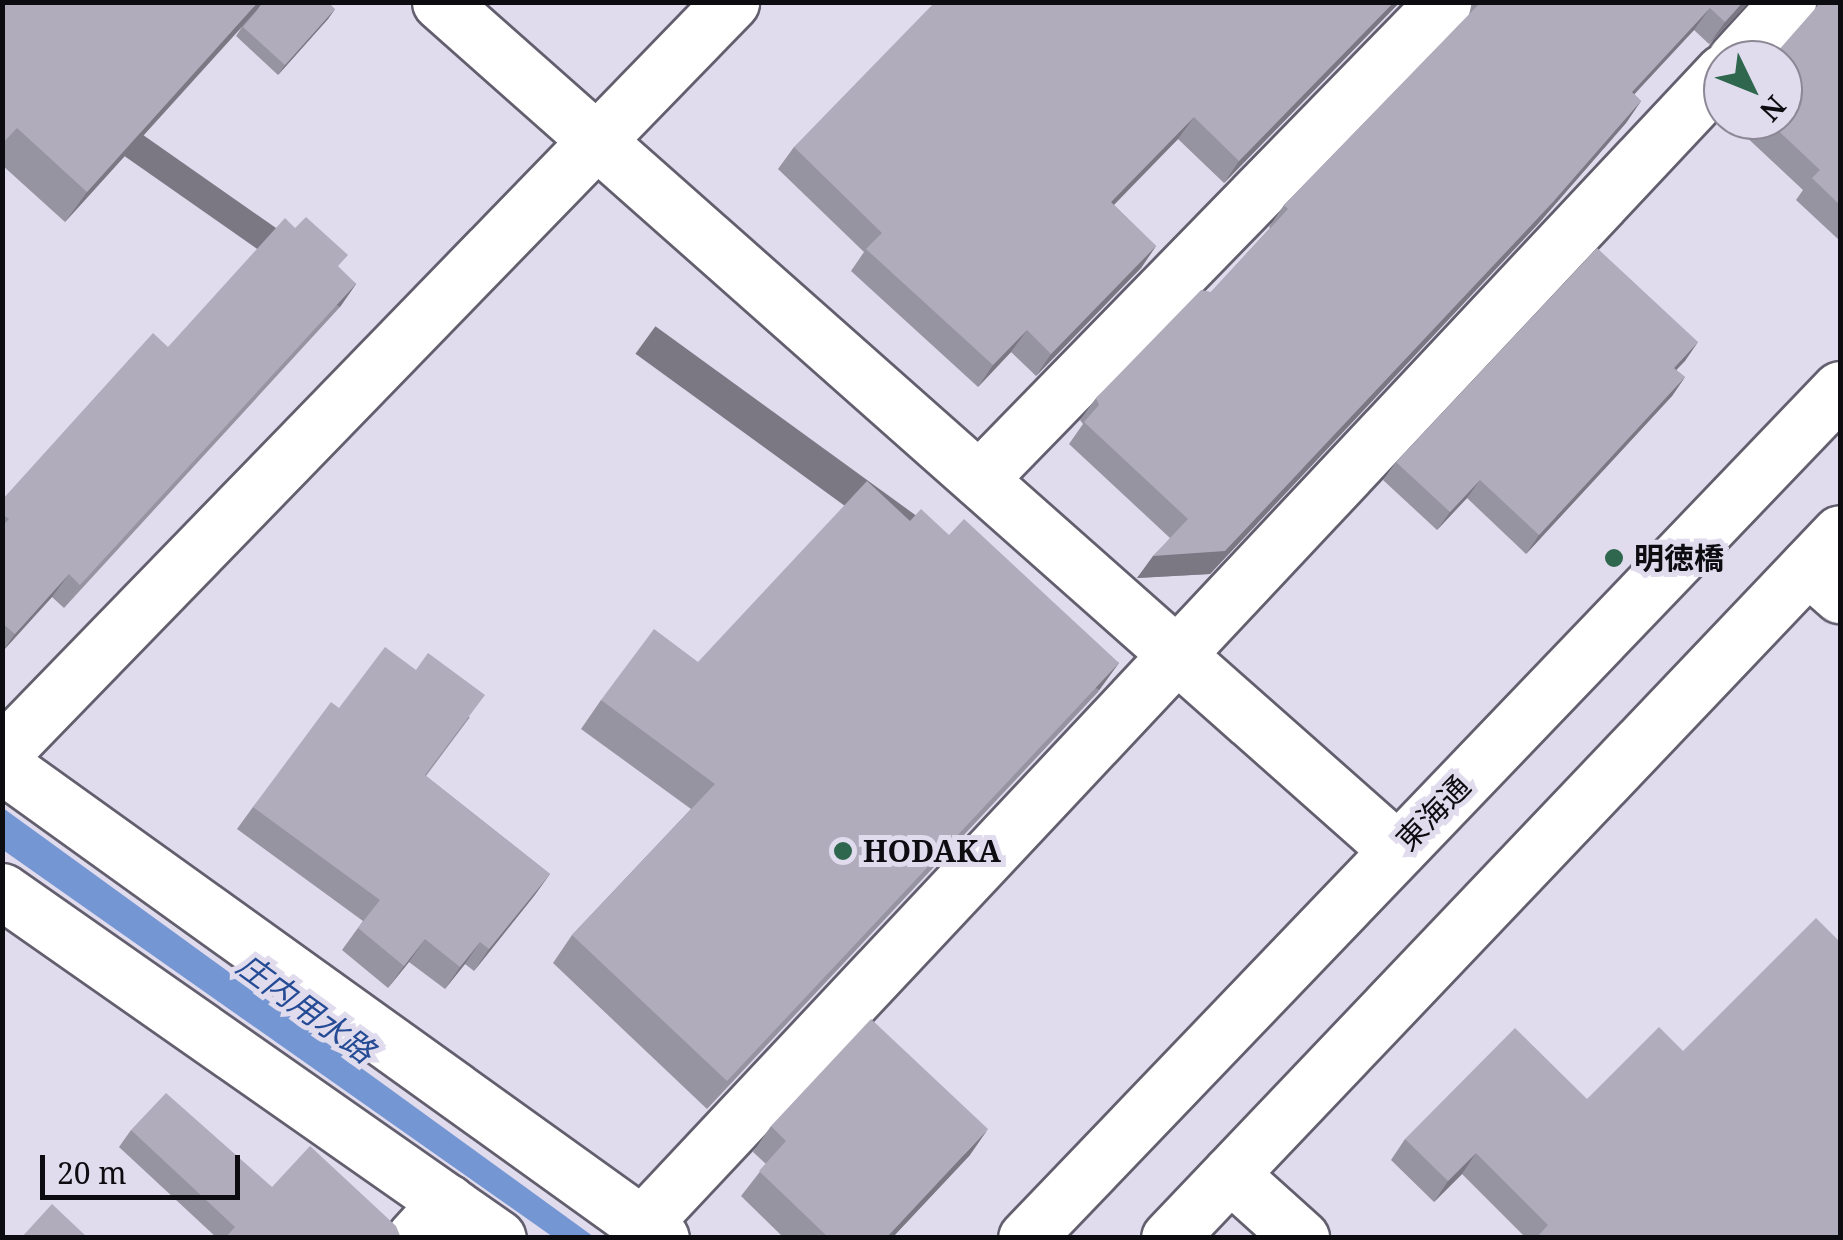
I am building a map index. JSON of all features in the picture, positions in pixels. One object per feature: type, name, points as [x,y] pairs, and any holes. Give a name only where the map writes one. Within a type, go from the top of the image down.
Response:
[{"type":"street","points":[[440,2],[1397,850]]},
{"type":"street","points":[[2,753],[731,2]]},
{"type":"street","points":[[978,479],[1444,2]]},
{"type":"street","points":[[1753,40],[1788,2]]},
{"type":"street","points":[[2,764],[653,1230],[1177,655],[1703,93]]},
{"type":"street","name":"東海通","points":[[1026,1238],[1840,389]]},
{"type":"street","points":[[1169,1238],[1830,565]]},
{"type":"street","points":[[2,891],[431,1220],[498,1238]]},
{"type":"street","points":[[1230,1174],[1301,1238]]},
{"type":"water","points":[[3,808],[594,1237],[553,1237],[3,850]]},
{"type":"building","points":[[2,2],[258,2],[87,192],[17,128],[2,144]]},
{"type":"building","points":[[264,2],[328,2],[335,9],[285,65],[243,27]]},
{"type":"building","points":[[935,2],[1394,2],[1239,161],[1194,117],[1111,202],[1156,246],[1051,354],[1027,330],[993,365],[866,249],[882,233],[794,147]]},
{"type":"building","points":[[1481,2],[1743,2],[1725,22],[1710,8],[1632,92],[1641,101],[1553,202],[1225,551],[1153,556],[1188,519],[1084,422],[1099,405],[1096,398],[1201,290],[1211,292],[1288,209],[1284,205]]},
{"type":"building","points":[[1821,2],[1840,2],[1840,205],[1812,178],[1820,170],[1788,140],[1803,140],[1803,40],[1788,40]]},
{"type":"building","points":[[306,217],[348,255],[338,266],[356,284],[80,585],[69,574],[15,634],[2,623],[2,526],[9,519],[2,514],[2,500],[153,333],[168,347],[285,218],[295,228]]},
{"type":"building","points":[[1597,248],[1698,342],[1674,368],[1685,377],[1539,535],[1480,480],[1450,512],[1396,462]]},
{"type":"building","points":[[867,481],[910,521],[921,509],[949,535],[964,519],[1119,663],[727,1081],[572,935],[715,784],[601,700],[654,629],[698,662]]},
{"type":"building","points":[[385,647],[416,670],[428,653],[485,695],[425,775],[550,874],[489,949],[480,942],[460,967],[425,939],[404,966],[358,928],[380,900],[253,807],[331,702],[339,708]]},
{"type":"building","points":[[1816,918],[1840,942],[1840,1238],[1536,1238],[1548,1225],[1476,1153],[1448,1181],[1405,1139],[1515,1028],[1587,1099],[1659,1027],[1683,1051]]},
{"type":"building","points":[[871,1019],[988,1129],[886,1238],[829,1238],[759,1171],[786,1141],[771,1126]]},
{"type":"building","points":[[166,1093],[272,1187],[310,1146],[396,1226],[401,1238],[225,1238],[235,1227],[131,1130]]},
{"type":"building","points":[[52,1204],[88,1238],[21,1238]]},
{"type":"place","name":"明徳橋","points":[[1614,558]]},
{"type":"place","name":"HODAKA","points":[[843,851]]},
{"type":"water label","name":"庄内用水路","points":[[306,1008]]}]
